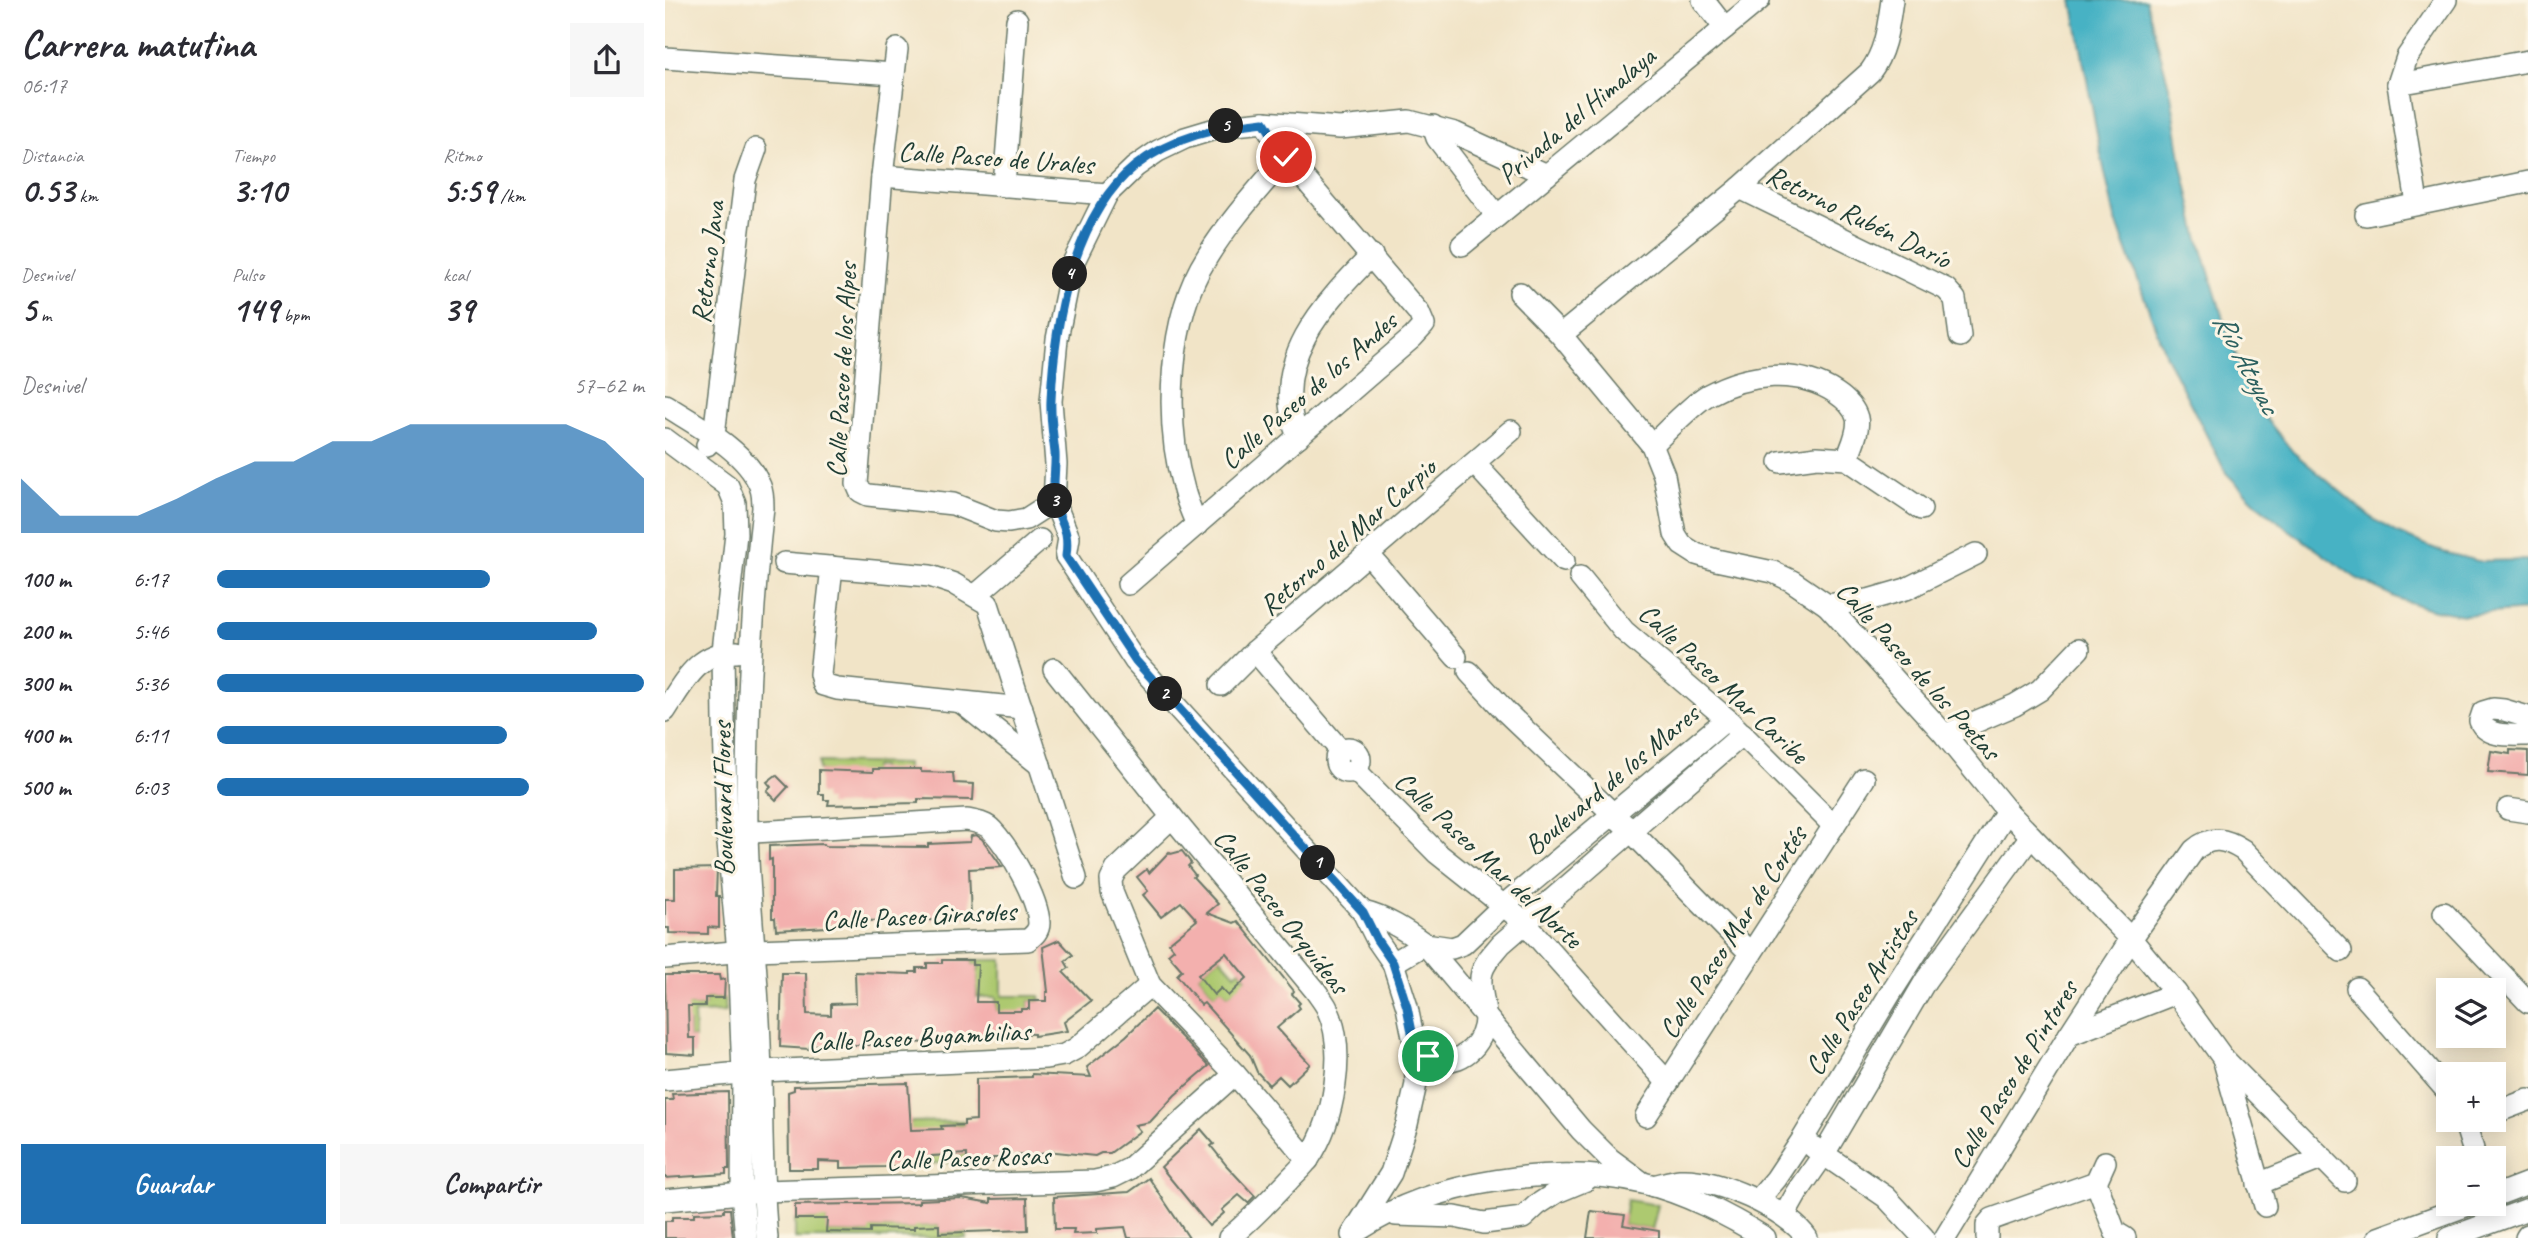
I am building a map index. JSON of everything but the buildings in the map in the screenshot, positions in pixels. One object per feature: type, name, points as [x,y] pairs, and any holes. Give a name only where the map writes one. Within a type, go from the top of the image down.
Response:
[{"type":"street","points":[[1703,0],[1725,28]]},
{"type":"street","name":"Privada del Himalaya","points":[[1462,245],[1759,0]]},
{"type":"street","name":"Retorno Rubén Darío","points":[[1561,335],[1740,188],[1870,72],[1885,43],[1892,0]]},
{"type":"street","points":[[2417,203],[2398,84],[2407,57],[2446,0]]},
{"type":"street","points":[[1004,186],[1017,20]]},
{"type":"street","name":"Calle Paseo de los Alpes","points":[[897,49],[882,176],[857,484],[860,491],[868,495],[953,504],[996,521],[1026,519]]},
{"type":"street","points":[[665,58],[894,74]]},
{"type":"street","points":[[2398,84],[2528,61]]},
{"type":"street","points":[[982,600],[1069,538],[1055,500],[1056,464],[1051,401],[1057,339],[1072,265],[1107,194],[1135,167],[1158,151],[1185,138],[1225,126],[1264,122],[1341,128],[1409,121],[1433,126],[1547,175]]},
{"type":"street","name":"Calle Paseo de los Andes","points":[[1128,584],[1413,337],[1423,325],[1419,313],[1286,157],[1264,122]]},
{"type":"street","points":[[1433,126],[1437,138],[1497,216]]},
{"type":"street","name":"Retorno Java","points":[[696,461],[714,435],[745,180],[756,149]]},
{"type":"street","points":[[1197,525],[1184,490],[1176,454],[1172,408],[1174,364],[1184,313],[1206,258],[1286,157]]},
{"type":"street","name":"Calle Paseo de Urales","points":[[882,176],[1107,194]]},
{"type":"street","points":[[2366,215],[2528,182]]},
{"type":"street","name":"Retorno Rubén Darío","points":[[1740,188],[1946,289],[1955,299],[1960,336]]},
{"type":"street","points":[[1298,437],[1290,406],[1290,383],[1302,343],[1311,324],[1332,295],[1371,255]]},
{"type":"street","name":"Calle Paseo de los Poetas","points":[[1520,293],[1561,335],[1652,445],[1664,475],[1675,534],[1682,544],[1696,554],[1773,572],[1792,581],[1827,605],[1945,735],[2007,811],[2131,939],[2176,993],[2223,1058]]},
{"type":"street","points":[[1652,445],[1707,395],[1748,380],[1787,375],[1821,383],[1847,400],[1857,418],[1856,434],[1847,459]]},
{"type":"street","name":"Boulevard Flores","points":[[665,405],[714,435],[752,471],[761,488],[763,508],[737,834]]},
{"type":"street","points":[[667,444],[687,420]]},
{"type":"street","name":"Retorno del Mar Carpio","points":[[1221,685],[1255,652],[1511,431]]},
{"type":"street","name":"Boulevard Flores","points":[[667,444],[696,461],[728,486],[735,503],[736,534],[723,651],[747,951],[752,1072],[752,1192],[746,1238]]},
{"type":"street","points":[[1780,462],[1817,457],[1847,459],[1920,509]]},
{"type":"street","name":"Calle Paseo Mar Caribe","points":[[1475,464],[1564,561],[1561,569],[1564,577],[1572,580],[1580,577],[1624,631],[1727,719],[1835,826]]},
{"type":"street","points":[[1055,500],[1026,519],[1052,549],[1136,661],[1363,912],[1377,940],[1393,963],[1407,1007],[1415,1047],[1416,1084],[1407,1124],[1391,1173],[1349,1236]]},
{"type":"street","points":[[736,534],[760,536]]},
{"type":"street","points":[[1827,605],[1868,600],[1906,589],[1976,554]]},
{"type":"street","points":[[1369,555],[1506,712],[1630,830],[1750,953]]},
{"type":"street","points":[[784,563],[930,576],[954,584],[982,600],[1022,708],[1076,878]]},
{"type":"street","points":[[832,567],[820,674],[823,685],[837,690],[1022,708]]},
{"type":"street","points":[[1945,735],[2015,705],[2040,690],[2079,649]]},
{"type":"street","points":[[665,711],[693,668],[706,658],[723,651],[739,652],[752,658]]},
{"type":"street","name":"Calle Paseo Mar del Norte","points":[[1255,652],[1341,751],[1336,757],[1341,770],[1355,770],[1437,853],[1524,922],[1668,1083]]},
{"type":"street","name":"Calle Paseo Orquídeas","points":[[1054,668],[1172,817],[1315,990],[1328,1010],[1336,1041],[1333,1102],[1322,1135],[1308,1160],[1253,1218],[1229,1238]]},
{"type":"street","points":[[961,702],[1040,765]]},
{"type":"street","points":[[2528,717],[2493,709],[2483,712],[2480,721],[2485,729],[2493,733],[2528,735]]},
{"type":"street","name":"Boulevard de los Mares","points":[[1425,944],[1452,947],[1463,944],[1504,905],[1727,719]]},
{"type":"street","name":"Boulevard de los Mares","points":[[1485,1018],[1482,972],[1500,944],[1742,734]]},
{"type":"street","name":"Calle Paseo Mar de Cortés","points":[[1646,1116],[1864,779]]},
{"type":"street","name":"Calle Paseo Artistas","points":[[1758,1200],[1802,1140],[1890,994],[2007,811]]},
{"type":"street","points":[[1172,817],[1116,870],[1111,880],[1112,892],[1150,985],[1235,1074],[1308,1160]]},
{"type":"street","name":"Calle Paseo Girasoles","points":[[737,834],[967,820],[981,822],[991,828],[1028,884],[1039,923],[1036,934],[1028,940],[747,951]]},
{"type":"street","name":"Calle Paseo Artistas","points":[[1784,1216],[1824,1154],[1926,980],[2031,836]]},
{"type":"street","name":"Calle Paseo de Pintores","points":[[1945,1238],[2131,939],[2201,844],[2214,839],[2230,842],[2243,850],[2341,951]]},
{"type":"street","points":[[1363,912],[1396,924],[1425,944],[1581,1130],[1610,1159],[1647,1184],[1680,1180],[1702,1183],[1758,1200],[1784,1216],[1807,1238]]},
{"type":"street","points":[[2444,913],[2528,1002]]},
{"type":"street","points":[[1393,963],[1425,944]]},
{"type":"street","points":[[665,958],[747,951]]},
{"type":"street","points":[[1909,968],[1926,980]]},
{"type":"street","name":"Calle Paseo Bugambilias","points":[[665,1080],[752,1072],[1064,1055],[1077,1048],[1150,985]]},
{"type":"street","points":[[2357,988],[2436,1075]]},
{"type":"street","points":[[2069,1035],[2176,993]]},
{"type":"street","points":[[1890,994],[1910,1007]]},
{"type":"street","points":[[1415,1047],[1440,1060],[1460,1057],[1469,1052],[1480,1039],[1485,1018]]},
{"type":"street","points":[[2223,1058],[2345,1181]]},
{"type":"street","points":[[2223,1058],[2265,1206]]},
{"type":"street","name":"Calle Paseo Rosas","points":[[665,1200],[752,1192],[1095,1181],[1129,1169],[1235,1074]]},
{"type":"street","points":[[2506,1108],[2528,1100]]},
{"type":"street","points":[[1802,1140],[1886,1197],[1924,1238]]},
{"type":"street","points":[[2258,1184],[2323,1158]]},
{"type":"street","points":[[1987,1238],[1987,1225],[1992,1219],[2095,1182],[2105,1162]]},
{"type":"street","points":[[1349,1236],[1380,1216],[1434,1195],[1493,1180],[1555,1175],[1647,1184],[1713,1209],[1765,1238]]},
{"type":"street","points":[[1380,1216],[1425,1214],[1455,1217],[1488,1230],[1521,1228],[1537,1205],[1557,1192],[1595,1177]]},
{"type":"street","points":[[2095,1182],[2112,1236]]},
{"type":"street","points":[[2506,1191],[2528,1183]]},
{"type":"street","name":"Boulevard Flores","points":[[752,1192],[767,1238]]},
{"type":"street","points":[[2449,1238],[2528,1209]]},
{"type":"street","points":[[2378,1238],[2438,1216]]},
{"type":"green space","points":[[819,762],[906,764],[906,771],[881,773],[881,767],[874,767],[873,784],[819,770]]},
{"type":"green space","points":[[1220,957],[1235,974],[1240,970],[1248,981],[1228,996],[1221,989],[1214,995],[1198,975]]},
{"type":"green space","points":[[972,960],[1002,960],[1002,996],[1040,996],[1041,1001],[1029,1001],[1029,1009],[1022,1024],[996,1011],[996,997],[977,997],[977,975],[970,971],[978,972],[979,965],[972,965]]},
{"type":"green space","points":[[665,997],[691,1006],[705,1006],[705,998],[724,998],[725,1012],[694,1013],[695,1038],[689,1038],[689,1023],[666,1023],[672,1006],[665,1006]]},
{"type":"green space","points":[[964,1121],[964,1125],[942,1126],[942,1139],[953,1155],[967,1154],[967,1162],[920,1164],[924,1158],[932,1158],[908,1130],[910,1122]]},
{"type":"green space","points":[[1627,1200],[1658,1205],[1652,1230],[1623,1225]]},
{"type":"green space","points":[[914,1209],[920,1226],[939,1225],[940,1233],[966,1232],[966,1238],[795,1238],[795,1219],[816,1219],[827,1212],[827,1232],[869,1233],[870,1213],[873,1212],[873,1228],[914,1229]]},
{"type":"water","points":[[2072,0],[2146,0],[2171,94],[2182,165],[2198,236],[2230,341],[2258,408],[2293,452],[2373,519],[2443,552],[2478,561],[2528,560],[2528,610],[2464,615],[2434,610],[2399,599],[2356,578],[2288,529],[2259,506],[2226,473],[2166,356],[2115,218]]},
{"type":"route","points":[[1286,157],[1264,122],[1225,126],[1185,138],[1158,151],[1135,167],[1107,194],[1072,265],[1057,339],[1051,401],[1056,464],[1055,500],[1069,538],[1066,556],[1136,661],[1363,912],[1377,940],[1393,963],[1407,1007],[1415,1047],[1428,1056]]},
{"type":"water label","name":"Río Atoyac","points":[[2247,363]]}]
